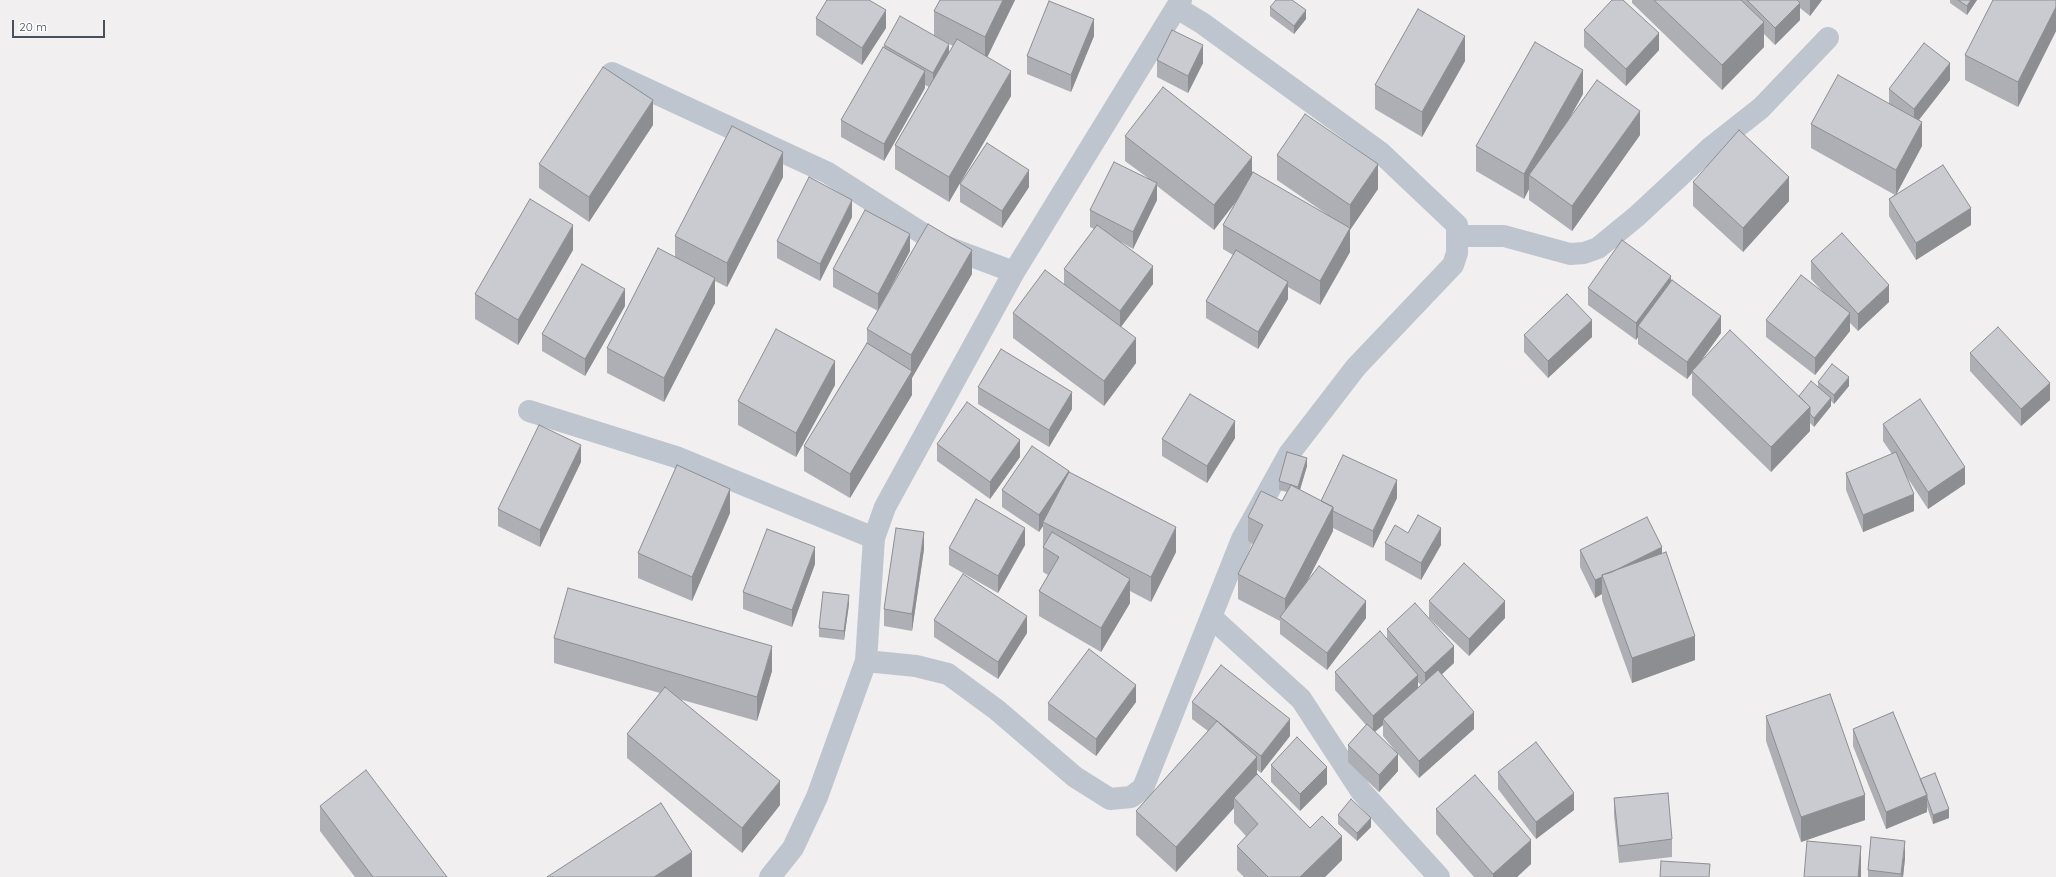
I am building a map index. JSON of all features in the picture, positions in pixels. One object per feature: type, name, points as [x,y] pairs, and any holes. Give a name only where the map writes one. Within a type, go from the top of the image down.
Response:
[{"type":"street","points":[[770,877],[793,848],[817,797],[866,661],[874,538],[885,507],[1014,272],[1179,4],[1202,23],[1381,153],[1457,225],[1457,253],[1453,265],[1356,367],[1289,454],[1242,539],[1143,788],[1131,797],[1110,798],[1075,777],[997,710],[948,674],[916,666],[866,661]]},
{"type":"street","points":[[1458,236],[1504,236],[1570,254],[1598,248],[1637,216],[1710,149],[1761,108],[1828,38]]},
{"type":"street","points":[[612,73],[828,173],[939,244],[1014,272]]},
{"type":"street","points":[[529,411],[676,457],[874,538]]},
{"type":"street","points":[[1211,617],[1301,699],[1361,791],[1439,877]]},
{"type":"building","points":[[827,0],[869,0],[886,10],[862,48],[816,18]]},
{"type":"building","points":[[940,0],[1003,0],[985,37],[934,11]]},
{"type":"building","points":[[1276,0],[1292,0],[1306,10],[1294,26],[1270,7]]},
{"type":"building","points":[[1612,0],[1623,0],[1659,33],[1626,69],[1584,30]]},
{"type":"building","points":[[1654,0],[1741,0],[1764,22],[1722,65]]},
{"type":"building","points":[[1747,0],[1797,0],[1800,3],[1775,28]]},
{"type":"building","points":[[1958,0],[1971,0],[1967,6]]},
{"type":"building","points":[[1993,0],[2056,0],[2056,7],[2018,82],[1965,55]]},
{"type":"building","points":[[1049,1],[1094,19],[1071,75],[1027,56]]},
{"type":"building","points":[[1418,9],[1465,36],[1422,112],[1375,85]]},
{"type":"building","points":[[900,16],[949,44],[933,73],[884,45]]},
{"type":"building","points":[[1172,30],[1203,45],[1188,76],[1157,60]]},
{"type":"building","points":[[957,39],[1011,71],[949,177],[895,145]]},
{"type":"building","points":[[1535,42],[1583,70],[1524,174],[1476,146]]},
{"type":"building","points":[[1924,43],[1950,63],[1914,109],[1889,89]]},
{"type":"building","points":[[883,47],[925,71],[884,144],[841,120]]},
{"type":"building","points":[[603,67],[653,100],[589,197],[539,164]]},
{"type":"building","points":[[1838,75],[1922,122],[1896,170],[1811,124]]},
{"type":"building","points":[[1597,80],[1640,111],[1572,206],[1529,175]]},
{"type":"building","points":[[1163,87],[1252,157],[1214,205],[1125,136]]},
{"type":"building","points":[[1305,114],[1378,164],[1350,205],[1277,155]]},
{"type":"building","points":[[732,126],[783,152],[727,263],[675,236]]},
{"type":"building","points":[[1739,130],[1789,177],[1743,228],[1693,182]]},
{"type":"building","points":[[987,143],[1029,170],[1002,211],[960,184]]},
{"type":"building","points":[[1114,162],[1157,183],[1133,232],[1090,210]]},
{"type":"building","points":[[1943,165],[1971,208],[1916,243],[1889,199]]},
{"type":"building","points":[[1253,172],[1350,228],[1320,281],[1223,225]]},
{"type":"building","points":[[809,177],[852,200],[820,264],[777,241]]},
{"type":"building","points":[[530,199],[573,225],[518,320],[475,294]]},
{"type":"building","points":[[865,210],[910,234],[878,294],[833,269]]},
{"type":"building","points":[[928,224],[972,250],[911,355],[867,329]]},
{"type":"building","points":[[1097,225],[1153,266],[1120,311],[1064,269]]},
{"type":"building","points":[[1842,233],[1889,285],[1858,314],[1811,261]]},
{"type":"building","points":[[1622,240],[1671,276],[1636,323],[1588,288]]},
{"type":"building","points":[[658,248],[715,278],[664,378],[607,348]]},
{"type":"building","points":[[1236,250],[1288,282],[1258,332],[1206,301]]},
{"type":"building","points":[[582,264],[625,289],[585,359],[542,334]]},
{"type":"building","points":[[1045,270],[1136,338],[1104,381],[1013,313]]},
{"type":"building","points":[[1801,275],[1850,313],[1815,358],[1766,320]]},
{"type":"building","points":[[1672,280],[1721,316],[1687,362],[1638,326]]},
{"type":"building","points":[[1567,294],[1592,320],[1548,361],[1524,335]]},
{"type":"building","points":[[1998,327],[2050,383],[2021,409],[1970,353]]},
{"type":"building","points":[[776,329],[835,361],[796,433],[738,401]]},
{"type":"building","points":[[1730,330],[1810,407],[1771,447],[1692,371]]},
{"type":"building","points":[[867,343],[912,371],[850,474],[804,446]]},
{"type":"building","points":[[1001,349],[1072,392],[1049,430],[978,387]]},
{"type":"building","points":[[1832,364],[1849,377],[1834,395],[1818,382]]},
{"type":"building","points":[[1811,381],[1831,398],[1814,418],[1810,414],[1810,407],[1799,396]]},
{"type":"building","points":[[1190,394],[1235,421],[1207,466],[1162,439]]},
{"type":"building","points":[[1920,399],[1965,467],[1928,492],[1883,424]]},
{"type":"building","points":[[967,402],[1020,440],[990,482],[937,444]]},
{"type":"building","points":[[539,425],[581,445],[540,530],[498,509]]},
{"type":"building","points":[[1032,446],[1069,471],[1039,515],[1002,490]]},
{"type":"building","points":[[1287,452],[1307,458],[1298,487],[1279,481]]},
{"type":"building","points":[[1896,452],[1914,494],[1863,515],[1846,473]]},
{"type":"building","points":[[1343,455],[1397,480],[1373,531],[1333,511],[1333,507],[1321,501]]},
{"type":"building","points":[[677,465],[730,489],[692,577],[638,553]]},
{"type":"building","points":[[1069,472],[1176,527],[1151,577],[1043,522]]},
{"type":"building","points":[[1291,485],[1333,507],[1285,599],[1238,574],[1263,525],[1248,517],[1261,491],[1282,501]]},
{"type":"building","points":[[976,499],[1025,528],[998,576],[949,548]]},
{"type":"building","points":[[1418,515],[1441,528],[1421,563],[1385,543],[1395,525],[1408,533]]},
{"type":"building","points":[[1647,517],[1662,547],[1612,572],[1602,575],[1602,577],[1595,580],[1580,550]]},
{"type":"building","points":[[896,528],[924,532],[912,614],[884,609]]},
{"type":"building","points":[[767,529],[815,547],[792,610],[743,592]]},
{"type":"building","points":[[1052,532],[1130,579],[1101,628],[1039,591],[1059,557],[1043,547]]},
{"type":"building","points":[[1666,552],[1695,636],[1632,658],[1602,575]]},
{"type":"building","points":[[1464,563],[1505,601],[1469,639],[1429,601]]},
{"type":"building","points":[[1319,566],[1366,601],[1327,653],[1280,617]]},
{"type":"building","points":[[963,574],[1027,616],[998,662],[934,620]]},
{"type":"building","points":[[568,588],[772,646],[757,697],[554,638]]},
{"type":"building","points":[[823,592],[849,595],[844,631],[819,628]]},
{"type":"building","points":[[1415,603],[1454,646],[1425,673],[1387,629]]},
{"type":"building","points":[[1380,631],[1418,675],[1373,716],[1335,672]]},
{"type":"building","points":[[1089,649],[1136,685],[1096,739],[1048,703]]},
{"type":"building","points":[[1221,665],[1290,719],[1261,756],[1192,702]]},
{"type":"building","points":[[1438,670],[1474,712],[1419,761],[1383,719]]},
{"type":"building","points":[[665,687],[780,781],[742,828],[627,734]]},
{"type":"building","points":[[1830,694],[1865,795],[1801,817],[1766,716]]},
{"type":"building","points":[[1893,712],[1927,795],[1886,812],[1853,729]]},
{"type":"building","points":[[1217,721],[1257,757],[1176,847],[1136,811]]},
{"type":"building","points":[[1367,724],[1398,754],[1379,775],[1348,745]]},
{"type":"building","points":[[1297,737],[1327,767],[1300,794],[1271,765]]},
{"type":"building","points":[[1536,742],[1574,793],[1536,822],[1498,772]]},
{"type":"building","points":[[366,770],[447,877],[373,877],[320,806]]},
{"type":"building","points":[[1935,773],[1949,809],[1933,815],[1920,779]]},
{"type":"building","points":[[1257,774],[1310,828],[1322,816],[1342,836],[1300,877],[1268,877],[1237,846],[1258,824],[1234,798]]},
{"type":"building","points":[[1475,775],[1531,840],[1493,874],[1436,809]]},
{"type":"building","points":[[1668,793],[1672,839],[1619,846],[1614,798]]},
{"type":"building","points":[[1351,799],[1371,818],[1357,833],[1338,815]]},
{"type":"building","points":[[661,803],[692,852],[654,877],[547,877]]},
{"type":"building","points":[[1871,837],[1905,841],[1901,874],[1868,870]]},
{"type":"building","points":[[1807,841],[1861,846],[1858,877],[1804,877]]},
{"type":"building","points":[[1661,861],[1710,864],[1709,877],[1660,877]]}]
